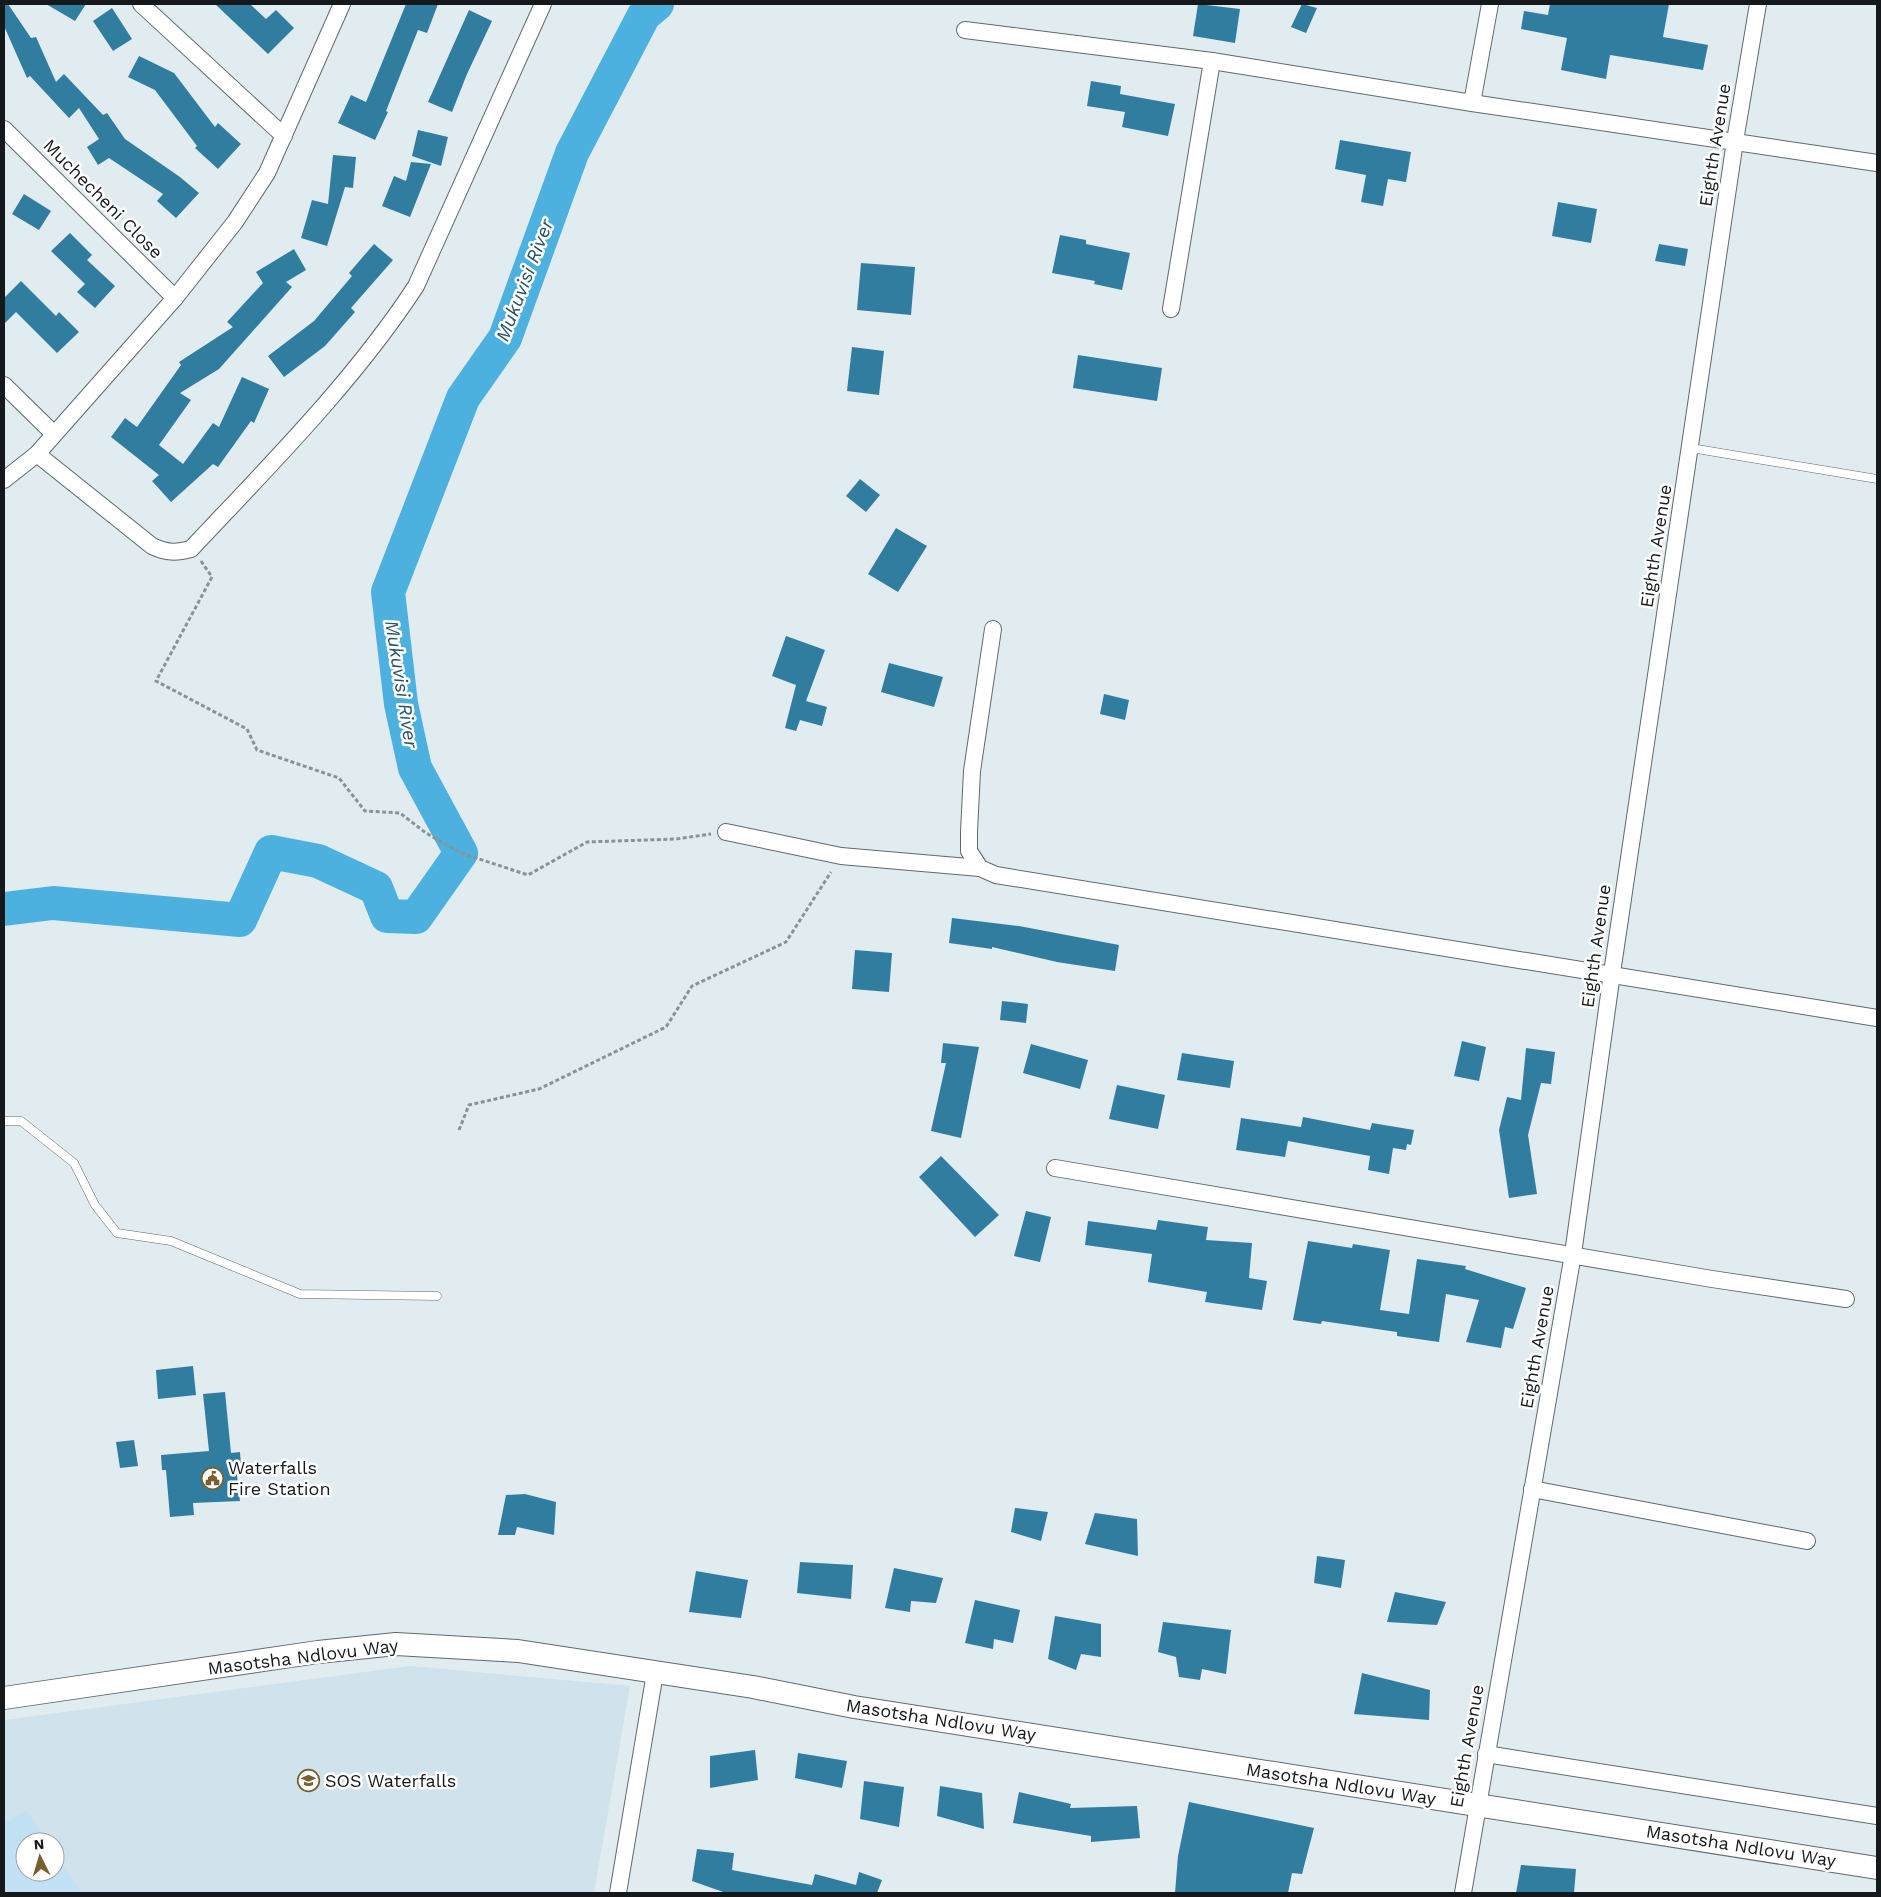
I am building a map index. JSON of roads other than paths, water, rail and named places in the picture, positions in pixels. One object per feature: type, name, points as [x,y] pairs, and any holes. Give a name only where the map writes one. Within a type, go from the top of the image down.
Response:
[{"type":"street","points":[[141,4],[284,136]]},
{"type":"street","points":[[4,480],[37,454],[175,298],[235,222],[266,173],[342,4]]},
{"type":"street","points":[[37,454],[152,546],[164,552],[177,553],[191,549],[292,442],[395,318],[416,286],[543,4]]},
{"type":"street","points":[[1472,103],[1490,4]]},
{"type":"street","name":"Eighth Avenue","points":[[1464,1893],[1477,1805],[1573,1254],[1612,973],[1735,141],[1758,4]]},
{"type":"street","points":[[965,30],[1212,61],[1472,103],[1877,163]]},
{"type":"street","points":[[1171,309],[1201,114],[1212,61]]},
{"type":"street","name":"Muchecheni Close","points":[[4,129],[175,298]]},
{"type":"street","points":[[4,385],[54,434]]},
{"type":"street","points":[[980,868],[969,851],[972,771],[993,629]]},
{"type":"street","points":[[726,832],[841,856],[980,868],[996,875],[1612,973],[1877,1018]]},
{"type":"street","points":[[1055,1168],[1712,1279],[1846,1299]]},
{"type":"street","points":[[1532,1489],[1807,1541]]},
{"type":"street","name":"Masotsha Ndlovu Way","points":[[4,1698],[318,1652],[396,1644],[518,1651],[1877,1868]]},
{"type":"street","points":[[618,1893],[655,1673]]},
{"type":"street","points":[[1486,1754],[1877,1816]]},
{"type":"lane","points":[[1691,448],[1877,479]]},
{"type":"lane","points":[[4,1121],[21,1121],[74,1163],[95,1205],[117,1233],[171,1241],[300,1294],[437,1296]]},
{"type":"waterway","name":"Mukuvisi River","points":[[4,909],[53,903],[240,920],[271,852],[318,861],[376,888],[387,916],[416,917],[461,853],[415,768],[401,704],[388,592],[463,398],[505,338],[572,153],[644,15],[657,4]]},
{"type":"place","name":"Waterfalls Fire Station","points":[[212,1478]]},
{"type":"place","name":"SOS Waterfalls","points":[[309,1781]]}]
